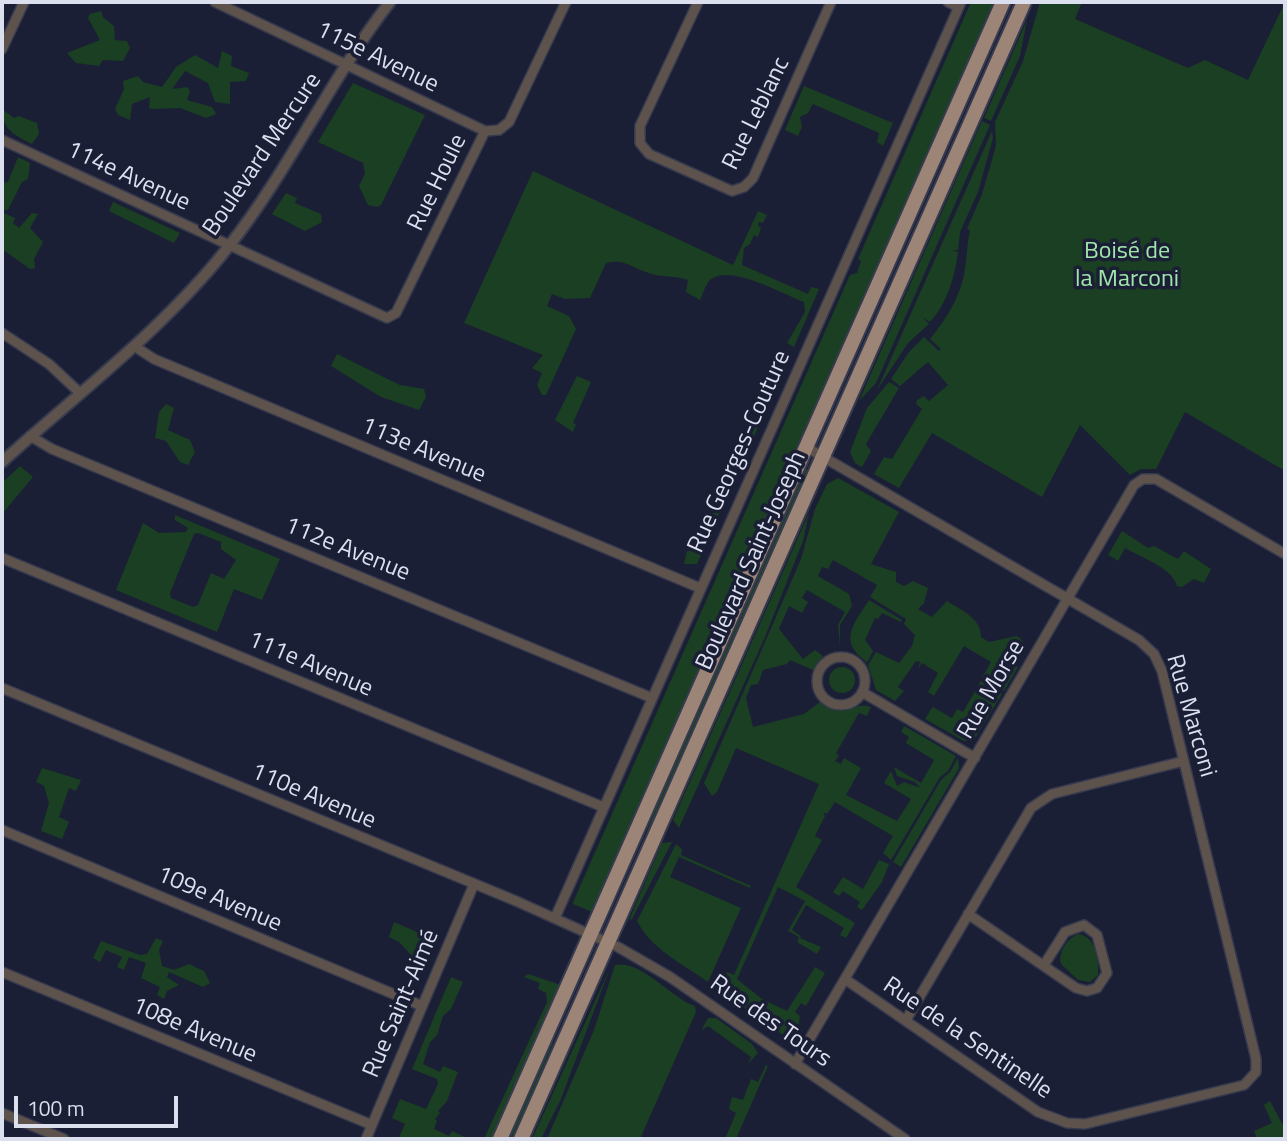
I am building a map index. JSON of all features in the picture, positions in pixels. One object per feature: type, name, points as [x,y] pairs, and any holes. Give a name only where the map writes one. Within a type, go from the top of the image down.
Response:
[{"type":"main road","name":"Boulevard Saint-Joseph","points":[[500,1139],[1003,2]]},
{"type":"main road","name":"Boulevard Saint-Joseph","points":[[521,1139],[1024,2]]},
{"type":"street","points":[[2,49],[24,2]]},
{"type":"street","name":"115e Avenue","points":[[215,2],[485,131]]},
{"type":"street","name":"Boulevard Mercure","points":[[2,462],[134,346],[182,300],[229,246],[270,190],[347,65],[390,2]]},
{"type":"street","name":"Rue Houle","points":[[390,318],[396,313],[485,131],[499,130],[509,122],[566,2]]},
{"type":"street","name":"Rue Leblanc","points":[[698,2],[640,126],[639,139],[649,154],[732,191],[747,185],[753,177],[831,2]]},
{"type":"street","points":[[948,2],[960,4]]},
{"type":"street","name":"Rue Georges-Couture","points":[[555,918],[960,4]]},
{"type":"street","name":"114e Avenue","points":[[2,140],[382,317],[390,318]]},
{"type":"street","points":[[2,333],[49,364],[80,393]]},
{"type":"street","name":"113e Avenue","points":[[134,346],[154,359],[700,588]]},
{"type":"street","name":"112e Avenue","points":[[30,436],[52,449],[652,698]]},
{"type":"street","name":"Rue Marconi","points":[[806,447],[1139,640],[1154,654],[1162,671],[1256,1059]]},
{"type":"street","name":"Rue Morse","points":[[795,1064],[1132,487],[1143,479],[1156,479],[1285,554]]},
{"type":"street","name":"111e Avenue","points":[[2,558],[603,807]]},
{"type":"street","points":[[837,657],[852,659],[865,677],[862,692],[850,703],[835,704],[822,695],[819,672],[837,657]]},
{"type":"street","name":"110e Avenue","points":[[2,688],[608,942]]},
{"type":"street","points":[[862,692],[975,758]]},
{"type":"street","points":[[906,1020],[1025,816],[1041,800],[1052,794],[1184,761]]},
{"type":"street","name":"109e Avenue","points":[[2,831],[422,1006]]},
{"type":"street","name":"Rue Saint-Aimé","points":[[366,1139],[474,884]]},
{"type":"street","points":[[968,914],[1082,991],[1100,986],[1107,973],[1097,935],[1084,925],[1065,932],[1044,965]]},
{"type":"street","name":"Rue des Tours","points":[[608,942],[670,977],[905,1139]]},
{"type":"street","name":"108e Avenue","points":[[2,972],[372,1125]]},
{"type":"street","name":"Rue de la Sentinelle","points":[[845,979],[1038,1112],[1076,1124],[1244,1085],[1255,1076],[1256,1059]]},
{"type":"street","points":[[2,1113],[64,1139]]},
{"type":"green space","points":[[971,2],[995,2],[592,912],[573,904],[850,275],[857,273],[861,261],[858,259]]},
{"type":"green space","name":"Boisé de la Marconi","points":[[1040,2],[1082,2],[1075,19],[1188,68],[1205,60],[1248,80],[1285,2],[1285,471],[1185,412],[1156,469],[1141,469],[1130,475],[1080,425],[1042,497],[932,433],[899,488],[874,474],[884,457],[892,459],[922,409],[916,404],[917,400],[924,396],[929,401],[948,385],[928,362],[900,386],[891,379],[909,352],[924,337],[939,351],[941,349],[930,339],[947,315],[960,288],[970,230],[967,229],[982,194],[996,146],[995,122],[1023,61]]},
{"type":"green space","points":[[101,11],[103,17],[114,26],[115,40],[127,41],[130,48],[123,61],[103,60],[99,66],[76,63],[67,53],[100,40],[88,18],[90,14]]},
{"type":"green space","points":[[1027,20],[1020,56],[991,121],[984,118]]},
{"type":"green space","points":[[222,51],[232,56],[231,66],[249,73],[246,81],[230,82],[230,104],[215,102],[208,83],[185,71],[172,89],[188,87],[190,91],[187,100],[212,107],[216,114],[206,118],[180,108],[152,109],[149,108],[150,97],[132,104],[130,120],[118,115],[115,109],[124,89],[123,81],[138,76],[143,82],[162,87],[176,67],[195,55],[218,68]]},
{"type":"green space","points":[[353,83],[425,115],[381,205],[377,207],[368,205],[359,186],[365,174],[363,163],[318,142]]},
{"type":"green space","points":[[804,86],[893,123],[883,146],[877,142],[879,133],[813,104],[808,113],[800,117],[802,127],[798,136],[785,130]]},
{"type":"green space","points":[[2,109],[14,118],[19,116],[37,123],[39,134],[32,144],[15,135],[7,127]]},
{"type":"green space","points":[[982,121],[990,125],[876,383],[859,401]]},
{"type":"green space","points":[[992,131],[993,138],[978,192],[960,232],[958,250],[952,250],[958,252],[946,298],[930,322],[922,317],[929,324],[908,343],[877,390]]},
{"type":"green space","points":[[18,157],[30,163],[28,179],[22,182],[8,210],[2,210],[2,183],[8,182]]},
{"type":"green space","points":[[533,171],[733,265],[758,211],[767,215],[763,223],[759,222],[758,226],[761,228],[758,237],[754,235],[750,244],[744,248],[742,265],[808,294],[811,287],[819,289],[794,347],[787,343],[805,312],[804,302],[743,277],[730,275],[710,280],[700,300],[686,292],[688,280],[654,275],[623,263],[606,263],[590,298],[565,299],[552,294],[547,306],[569,316],[576,329],[546,395],[542,395],[537,385],[542,373],[532,368],[543,355],[464,323]]},
{"type":"green space","points":[[286,193],[297,198],[295,203],[321,214],[322,222],[305,231],[272,214]]},
{"type":"green space","points":[[113,202],[180,233],[174,243],[109,211]]},
{"type":"green space","points":[[2,212],[15,218],[13,223],[19,228],[32,213],[38,214],[30,228],[43,242],[34,259],[35,268],[30,269],[2,249]]},
{"type":"green space","points":[[337,354],[400,385],[424,389],[426,397],[419,410],[381,397],[331,366]]},
{"type":"green space","points":[[776,369],[783,370],[735,480],[727,475],[749,439]]},
{"type":"green space","points":[[577,376],[591,382],[573,423],[576,424],[573,432],[555,420]]},
{"type":"green space","points":[[889,382],[899,388],[866,444],[871,451],[862,467],[855,463],[850,452],[867,408]]},
{"type":"green space","points":[[166,404],[174,408],[168,430],[190,440],[195,452],[188,465],[180,462],[166,441],[155,438],[159,412]]},
{"type":"green space","points":[[20,466],[33,477],[2,514],[2,483]]},
{"type":"green space","points":[[803,470],[809,471],[650,832],[647,831],[663,787]]},
{"type":"green space","points":[[838,478],[899,512],[871,564],[896,572],[896,582],[904,586],[913,581],[928,588],[924,603],[918,609],[932,617],[947,601],[974,620],[981,637],[989,642],[1017,636],[1023,641],[1011,662],[1018,667],[1004,691],[982,678],[991,662],[964,646],[934,696],[928,692],[938,673],[922,663],[918,669],[920,662],[916,661],[898,687],[904,691],[895,701],[876,690],[868,665],[876,652],[899,663],[912,646],[915,635],[904,624],[906,619],[870,597],[877,585],[833,560],[828,569],[822,567],[818,576],[849,594],[852,606],[840,625],[840,646],[838,625],[845,612],[807,590],[802,598],[808,602],[802,613],[789,606],[779,629],[803,659],[815,650],[823,656],[813,670],[790,660],[787,664],[763,670],[758,684],[751,685],[746,698],[753,727],[804,714],[820,702],[835,710],[871,707],[867,716],[859,713],[836,753],[839,755],[835,761],[841,764],[844,758],[861,768],[846,795],[897,821],[911,799],[884,783],[891,771],[897,786],[904,782],[921,788],[915,782],[897,776],[894,767],[921,783],[934,760],[906,743],[909,737],[901,732],[904,726],[956,756],[948,771],[940,777],[891,860],[883,853],[893,836],[835,802],[827,814],[823,812],[825,816],[815,836],[822,840],[796,887],[855,923],[846,938],[840,935],[844,928],[806,905],[792,930],[801,936],[800,938],[821,947],[817,954],[797,942],[799,937],[788,931],[805,901],[778,887],[737,979],[762,999],[787,1011],[815,967],[825,973],[806,1006],[801,1003],[795,1012],[800,1016],[798,1030],[790,1040],[719,990],[727,972],[734,975],[819,784],[736,748],[717,792],[712,796],[704,783],[801,559],[815,509],[827,484]]},
{"type":"green space","points":[[719,496],[726,498],[697,564],[684,564],[687,551],[698,551],[710,526],[711,513],[715,513]]},
{"type":"green space","points":[[809,513],[803,541],[765,637],[679,828],[673,820]]},
{"type":"green space","points":[[175,515],[280,559],[262,600],[234,589],[217,632],[116,590],[143,523],[159,533],[186,532],[188,528],[175,520]],"holes":[[[194,534],[221,542],[221,549],[236,560],[224,579],[211,573],[198,605],[193,607],[171,598],[170,593]]]},
{"type":"green space","points":[[1122,531],[1148,548],[1154,546],[1178,559],[1184,551],[1211,569],[1204,583],[1194,579],[1182,587],[1177,586],[1163,568],[1125,548],[1118,561],[1108,555]]},
{"type":"green space","points":[[869,600],[902,620],[901,622],[882,613],[878,619],[875,618],[865,640],[873,651],[867,663],[855,651],[850,638],[854,625]]},
{"type":"green space","points":[[842,667],[852,670],[855,680],[852,690],[842,693],[832,690],[829,680],[832,670]]},
{"type":"green space","points":[[981,681],[1002,694],[974,740],[964,741],[925,719],[937,700],[933,707],[952,718],[957,709],[963,712]]},
{"type":"green space","points":[[958,758],[959,768],[901,867],[893,862],[941,780],[950,772]]},
{"type":"green space","points":[[42,768],[81,780],[76,791],[69,788],[59,817],[69,822],[62,839],[41,831],[49,803],[44,786],[36,782]]},
{"type":"green space","points":[[672,842],[632,919],[629,920],[662,843]]},
{"type":"green space","points":[[676,844],[682,849],[681,855],[751,886],[750,888],[679,857],[670,877],[741,908],[708,982],[659,948],[637,921]]},
{"type":"green space","points":[[879,860],[889,864],[882,882],[862,910],[857,907],[860,902],[843,891],[839,896],[833,892],[843,877],[863,889]]},
{"type":"green space","points":[[394,922],[433,939],[418,976],[405,970],[411,955],[399,942],[389,937]]},
{"type":"green space","points":[[1078,934],[1089,939],[1097,956],[1098,975],[1090,982],[1078,980],[1061,964],[1064,946]]},
{"type":"green space","points":[[156,938],[163,941],[159,950],[162,966],[174,970],[189,964],[204,971],[210,983],[203,987],[169,972],[167,977],[179,985],[167,991],[164,999],[157,995],[160,987],[141,978],[146,963],[129,957],[124,970],[117,967],[122,957],[106,950],[100,962],[93,958],[101,941],[140,955],[147,954]]},
{"type":"green space","points":[[615,965],[625,965],[646,973],[676,996],[695,1006],[696,1012],[640,1139],[547,1139],[594,1030]]},
{"type":"green space","points":[[610,968],[561,1099],[541,1139],[532,1139]]},
{"type":"green space","points":[[528,974],[561,985],[493,1139],[484,1139],[547,1002],[546,993],[538,989],[540,983],[524,977]]},
{"type":"green space","points":[[451,977],[463,982],[451,1009],[443,1016],[437,1035],[430,1042],[423,1064],[440,1072],[443,1066],[458,1072],[447,1101],[438,1111],[440,1113],[435,1119],[437,1121],[434,1129],[449,1136],[452,1131],[469,1139],[403,1139],[399,1137],[405,1124],[392,1118],[400,1099],[426,1109],[438,1084],[437,1079],[412,1069]]},
{"type":"green space","points":[[708,1018],[716,1018],[752,1044],[758,1053],[748,1064],[751,1057],[708,1026],[701,1031]]},
{"type":"green space","points":[[550,1043],[553,1043],[514,1139],[508,1139]]},
{"type":"green space","points":[[766,1065],[768,1066],[736,1139],[725,1139],[736,1113],[729,1109],[732,1097],[743,1100],[751,1079],[758,1082]]},
{"type":"green space","points":[[1270,1101],[1285,1129],[1285,1139],[1257,1139],[1254,1131],[1272,1123],[1264,1105]]}]
